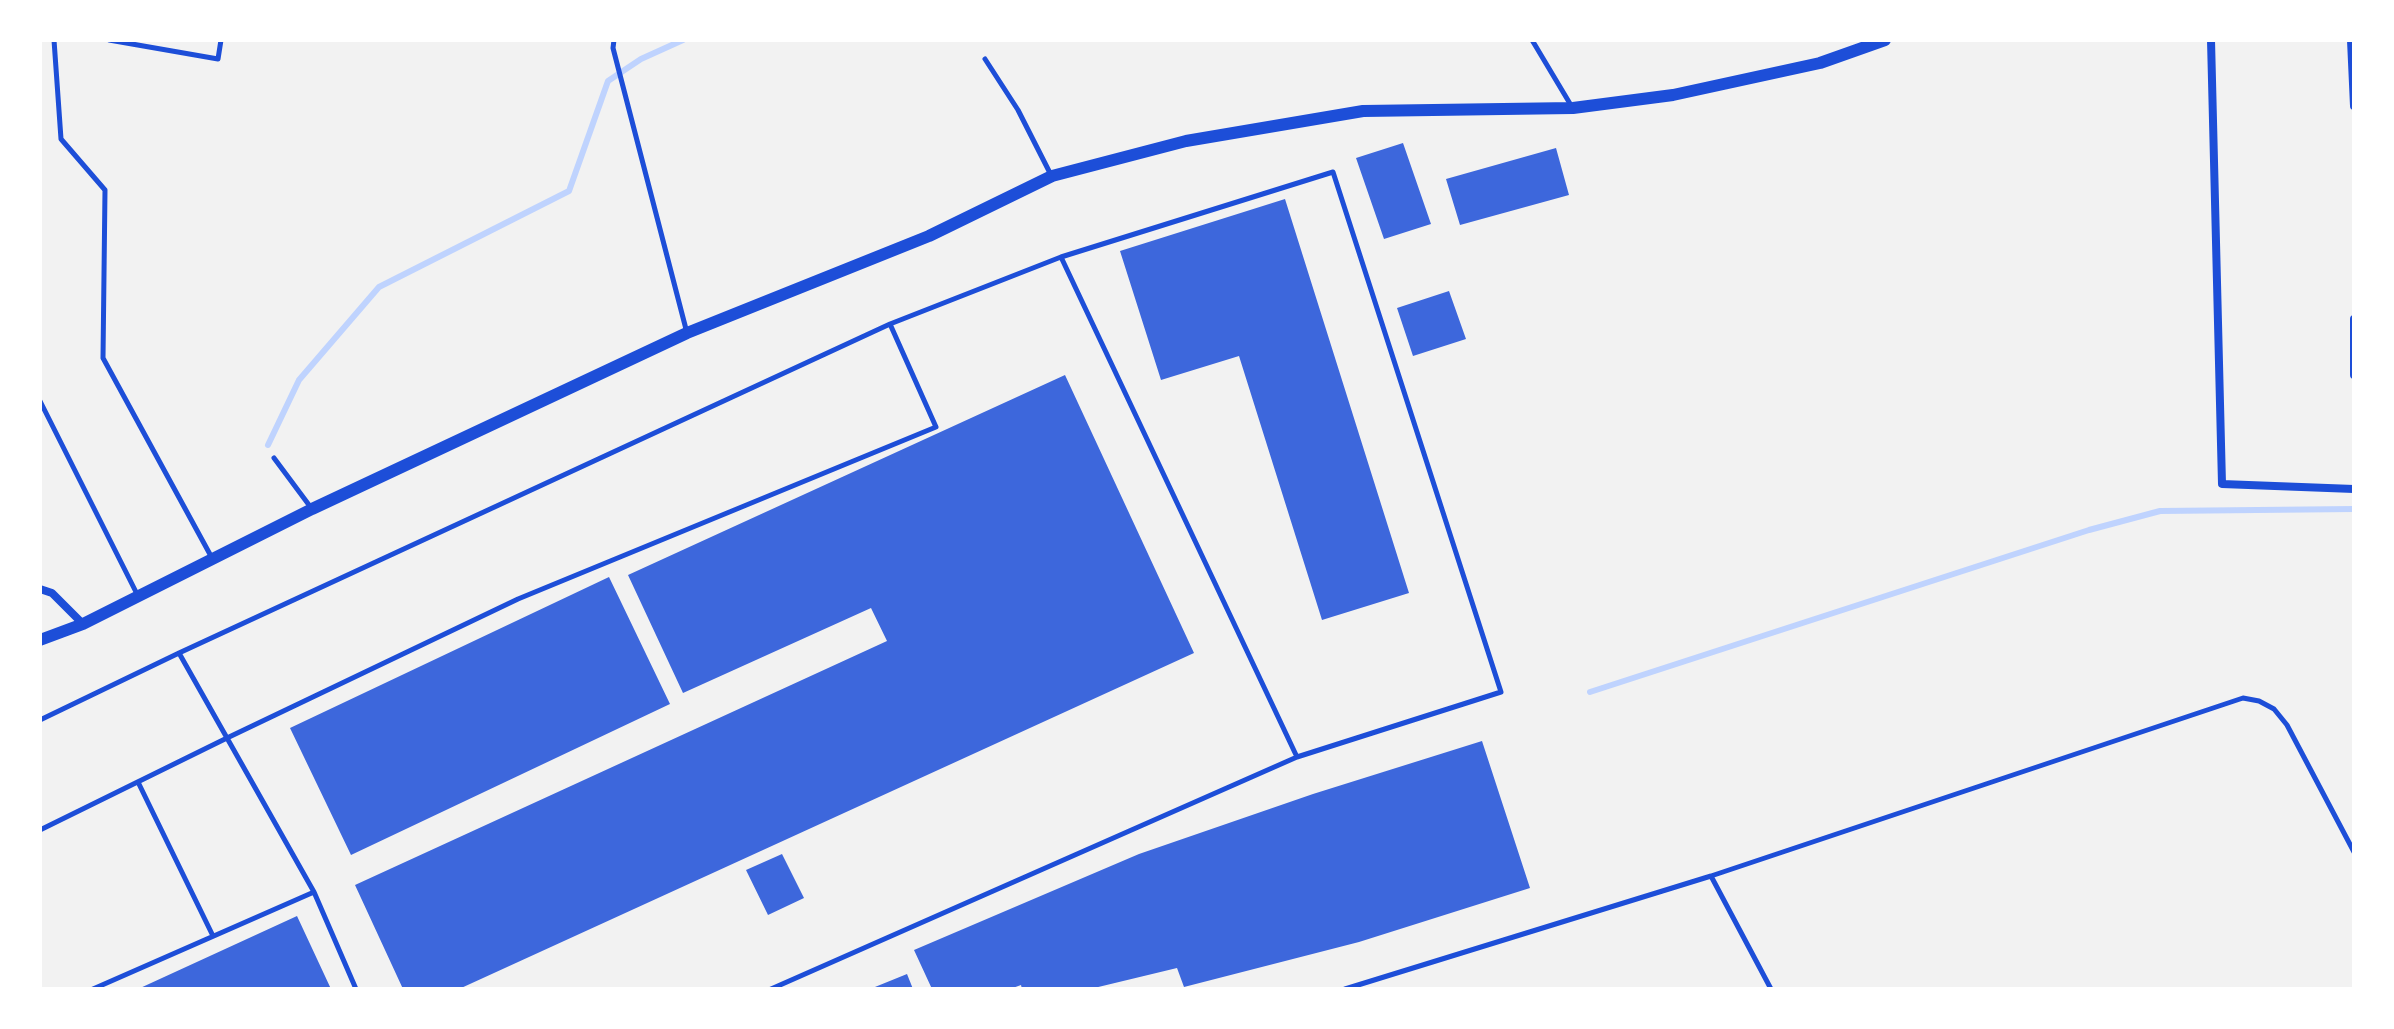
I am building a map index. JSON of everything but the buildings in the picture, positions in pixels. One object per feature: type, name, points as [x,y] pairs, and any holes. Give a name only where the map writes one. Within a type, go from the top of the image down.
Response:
[{"type":"street","points":[[40,640],[83,624],[312,509],[687,333],[929,236],[1052,176],[1186,141],[1363,111],[1573,108],[1673,95],[1820,63],[1885,40]]},
{"type":"street","points":[[2211,40],[2222,484],[2354,489]]},
{"type":"street","points":[[2351,40],[2354,106]]},
{"type":"street","points":[[2354,319],[2354,375]]},
{"type":"street","points":[[40,589],[52,593],[83,624]]},
{"type":"lane","points":[[54,40],[61,139],[105,190],[103,358],[212,558]]},
{"type":"lane","points":[[109,40],[218,59],[221,40]]},
{"type":"lane","points":[[614,40],[613,48],[687,333]]},
{"type":"lane","points":[[1532,40],[1573,108]]},
{"type":"lane","points":[[985,59],[1018,110],[1052,176]]},
{"type":"lane","points":[[40,720],[890,324],[1061,257],[1333,172],[1501,692],[1297,757],[771,989]]},
{"type":"lane","points":[[1061,257],[1297,757]]},
{"type":"lane","points":[[40,830],[518,599],[936,427],[890,324]]},
{"type":"lane","points":[[40,401],[138,597]]},
{"type":"lane","points":[[274,458],[312,509]]},
{"type":"lane","points":[[179,653],[314,892],[356,989]]},
{"type":"lane","points":[[1345,989],[1711,876],[2243,698],[2259,701],[2274,709],[2287,725],[2354,852]]},
{"type":"lane","points":[[138,782],[213,936]]},
{"type":"lane","points":[[1711,876],[1771,989]]},
{"type":"lane","points":[[93,989],[314,892]]},
{"type":"waterway","points":[[268,445],[299,380],[379,287],[569,191],[608,81],[641,59],[683,40]]},
{"type":"waterway","points":[[1590,692],[2089,530],[2160,511],[2354,509]]}]
